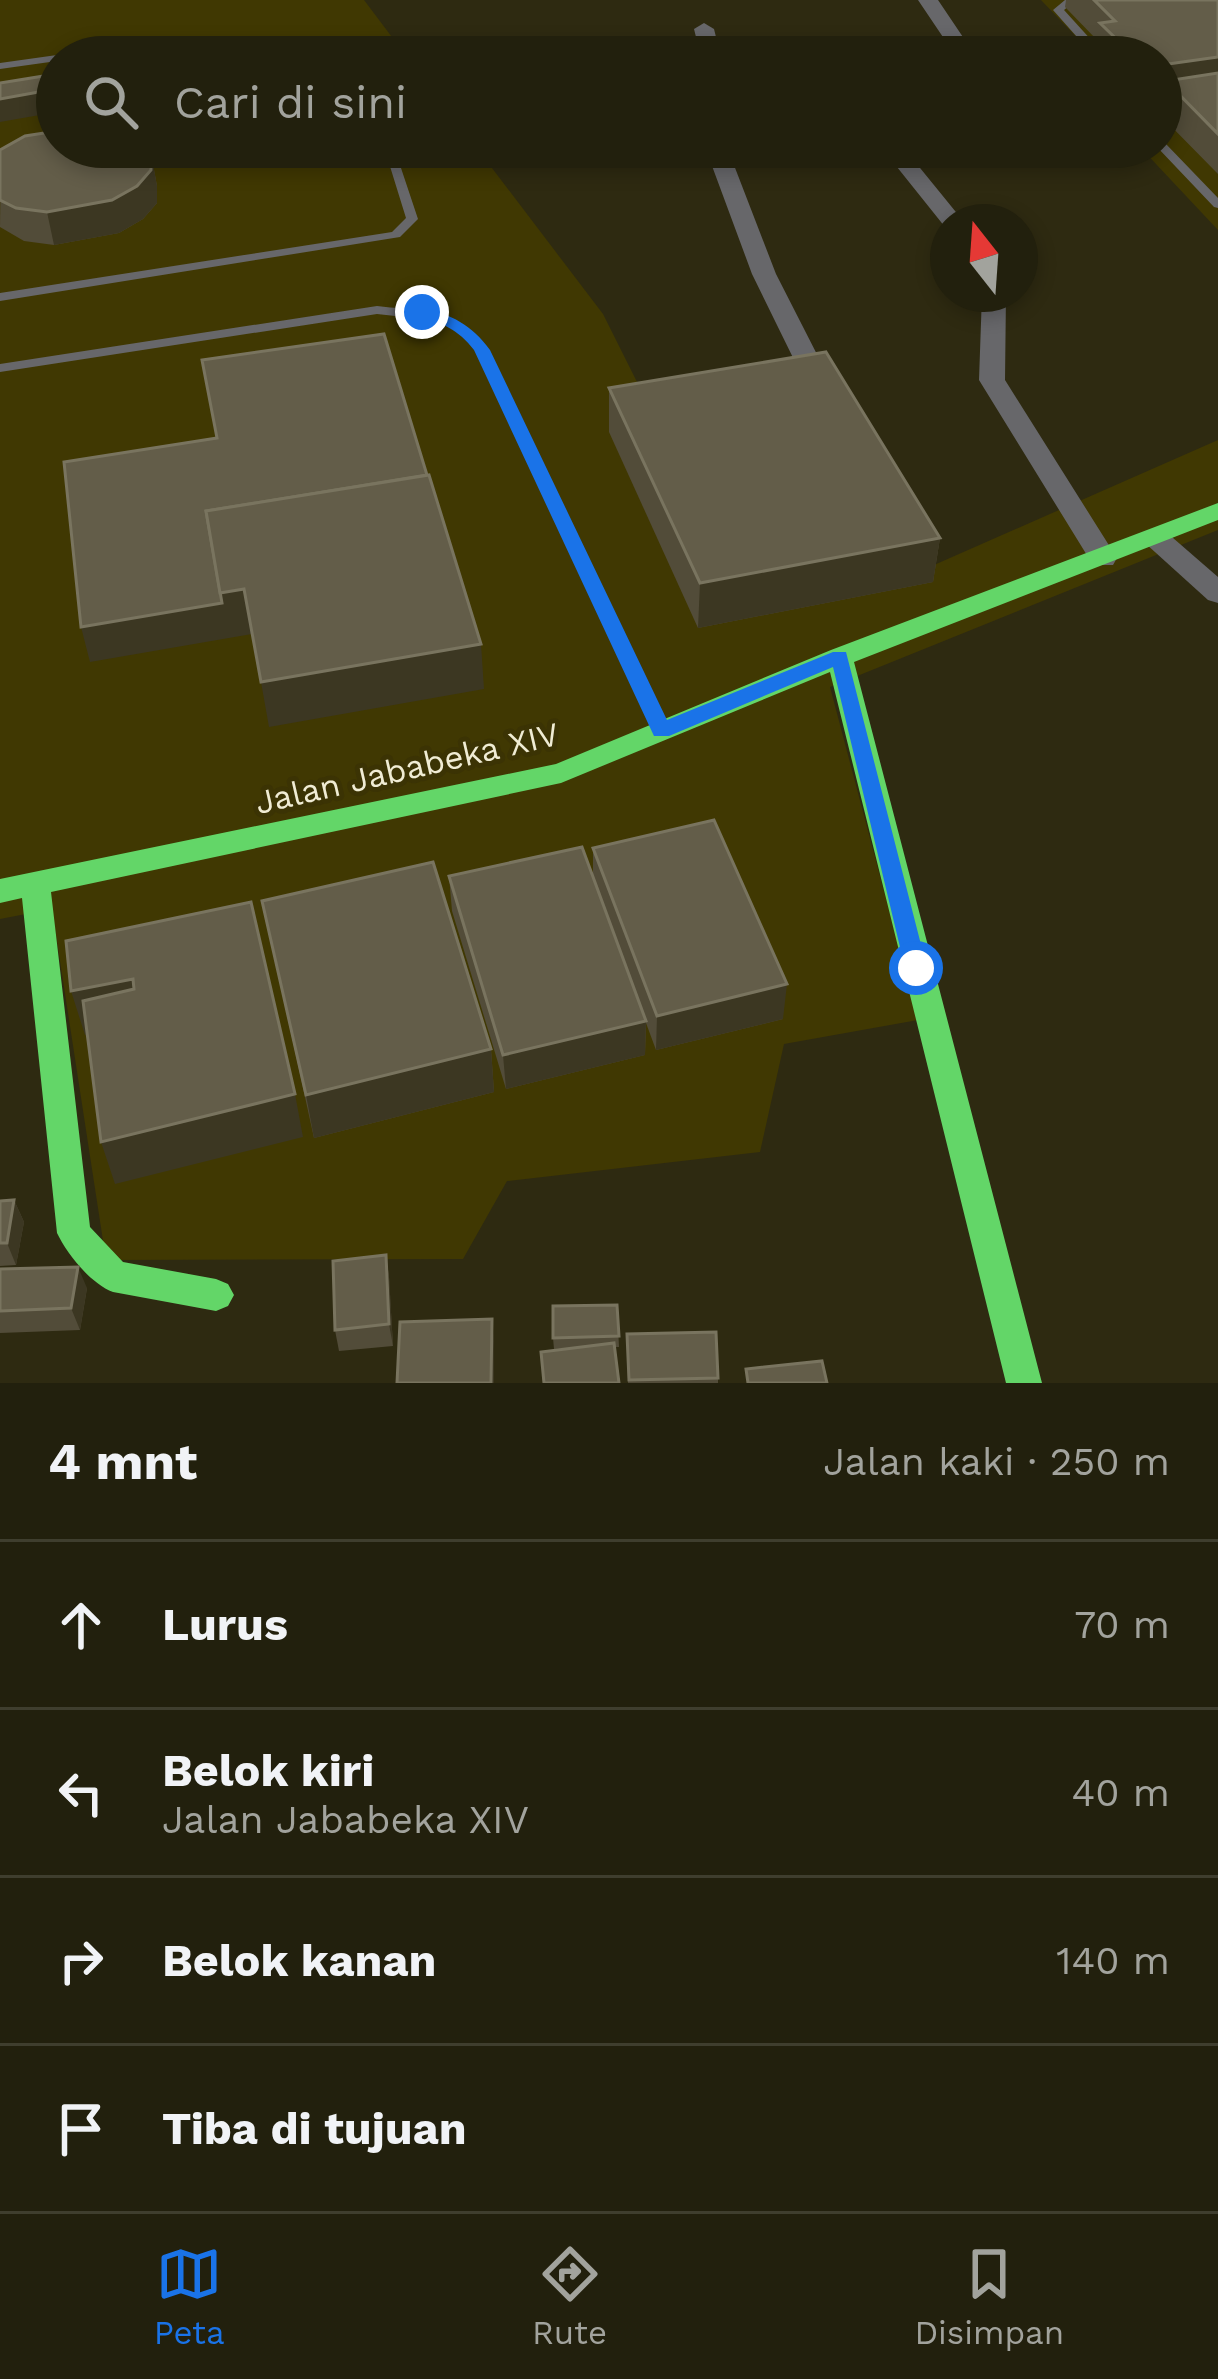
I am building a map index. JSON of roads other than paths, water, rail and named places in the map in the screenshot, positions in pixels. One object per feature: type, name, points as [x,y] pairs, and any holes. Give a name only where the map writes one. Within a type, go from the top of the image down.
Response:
[{"type":"street","points":[[928,0],[953,36]]},
{"type":"street","points":[[704,29],[706,36]]},
{"type":"street","points":[[724,168],[764,274],[814,374]]},
{"type":"street","points":[[909,168],[938,204]]},
{"type":"street","points":[[994,312],[992,380],[1103,558]]},
{"type":"street","name":"Jalan Jababeka XIV","points":[[0,891],[523,785],[1218,511]]},
{"type":"street","points":[[1155,537],[1218,593]]},
{"type":"street","points":[[840,657],[1024,1383]]},
{"type":"street","points":[[35,884],[74,1233],[113,1276],[216,1295]]},
{"type":"lane","points":[[1071,0],[1058,10],[1082,36]]},
{"type":"lane","points":[[0,66],[36,61]]},
{"type":"lane","points":[[1182,167],[1218,205]]},
{"type":"lane","points":[[0,297],[396,235],[412,219],[396,168]]},
{"type":"lane","points":[[0,368],[377,310],[444,318],[469,333],[482,350],[662,730]]}]
